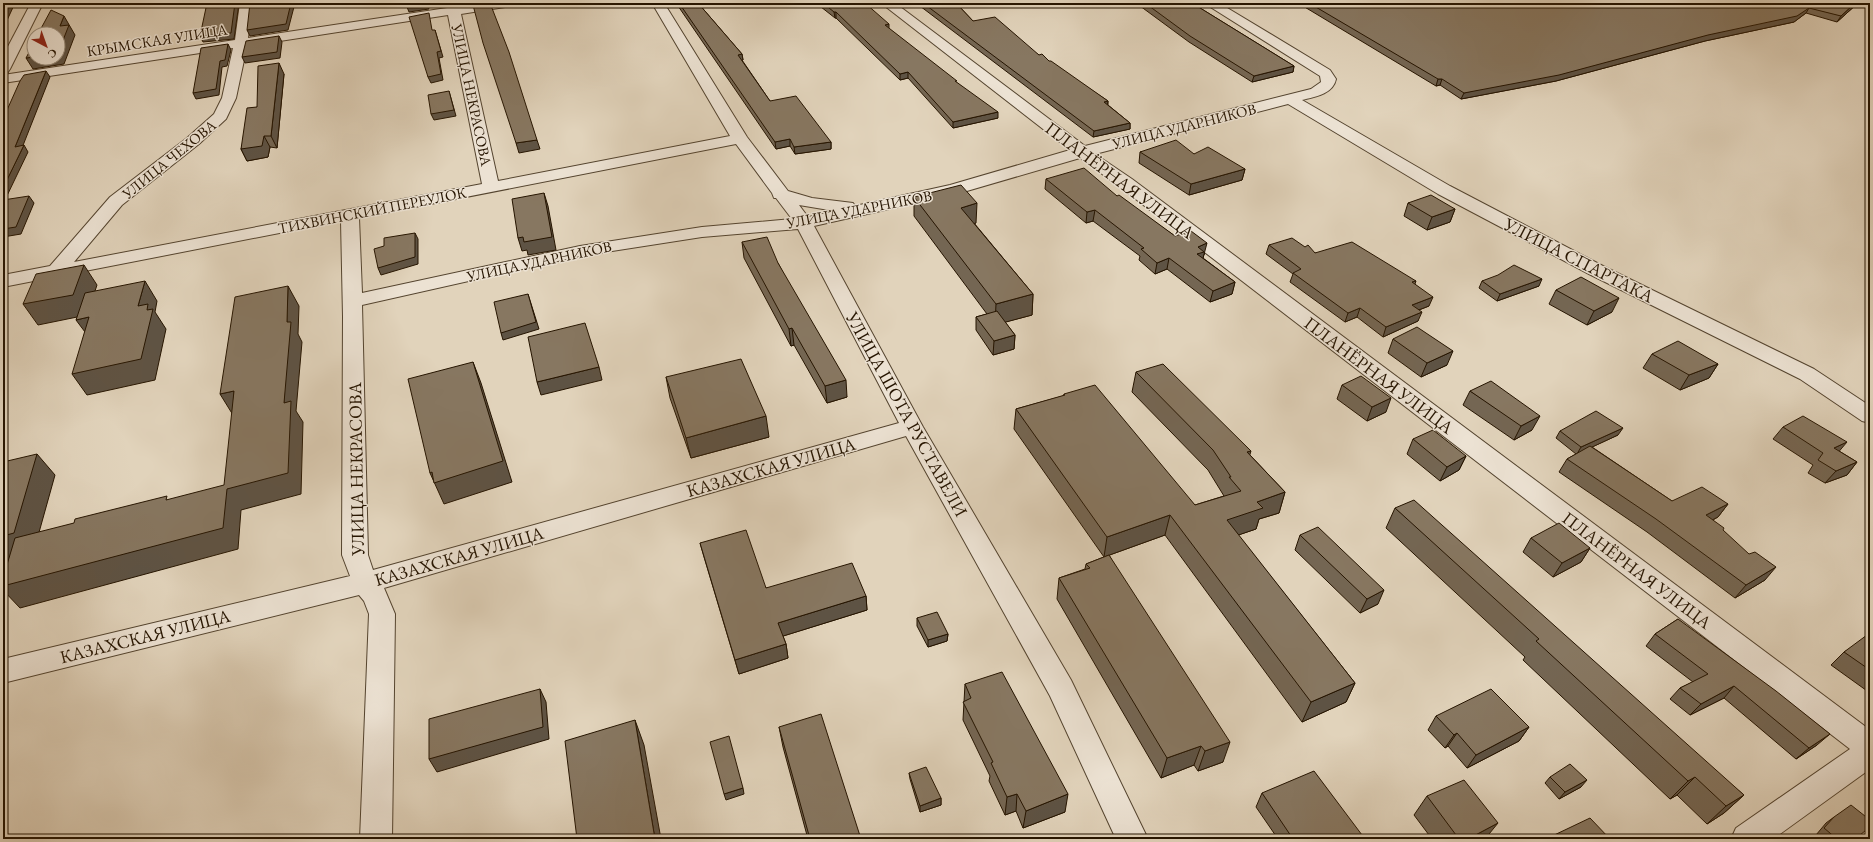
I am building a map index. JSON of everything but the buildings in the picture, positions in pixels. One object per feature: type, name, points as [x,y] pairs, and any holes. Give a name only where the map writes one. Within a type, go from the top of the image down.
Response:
[{"type":"street","points":[[3,69],[37,3]]},
{"type":"street","name":"УЛИЦА ЧЕХОВА","points":[[56,271],[116,201],[193,141],[221,116],[229,98],[241,43],[246,3]]},
{"type":"street","name":"КРЫМСКАЯ УЛИЦА","points":[[3,79],[241,43],[453,7],[505,3]]},
{"type":"street","name":"УЛИЦА ШОТА РУСТАВЕЛИ","points":[[658,3],[740,139],[780,194],[804,223],[912,427],[1061,689],[1132,839]]},
{"type":"street","name":"ПЛАНЁРНАЯ УЛИЦА","points":[[887,3],[1870,747]]},
{"type":"street","name":"УЛИЦА УДАРНИКОВ","points":[[353,301],[580,251],[702,232],[804,223],[954,189],[1082,152],[1316,92],[1328,84],[1329,79],[1325,73],[1210,3]]},
{"type":"street","name":"УЛИЦА НЕКРАСОВА","points":[[453,7],[491,187]]},
{"type":"street","name":"УЛИЦА СПАРТАКА","points":[[1290,99],[1444,190],[1596,270],[1807,374],[1870,416]]},
{"type":"street","name":"ТИХВИНСКИЙ ПЕРЕУЛОК","points":[[3,281],[740,139]]},
{"type":"street","points":[[780,194],[810,203],[842,207],[878,206]]},
{"type":"street","name":"УЛИЦА НЕКРАСОВА","points":[[350,214],[353,301],[355,556],[365,582],[375,596],[382,614],[376,839]]},
{"type":"street","name":"КАЗАХСКАЯ УЛИЦА","points":[[3,671],[365,582],[912,427]]},
{"type":"street","points":[[1747,839],[1870,752]]}]
